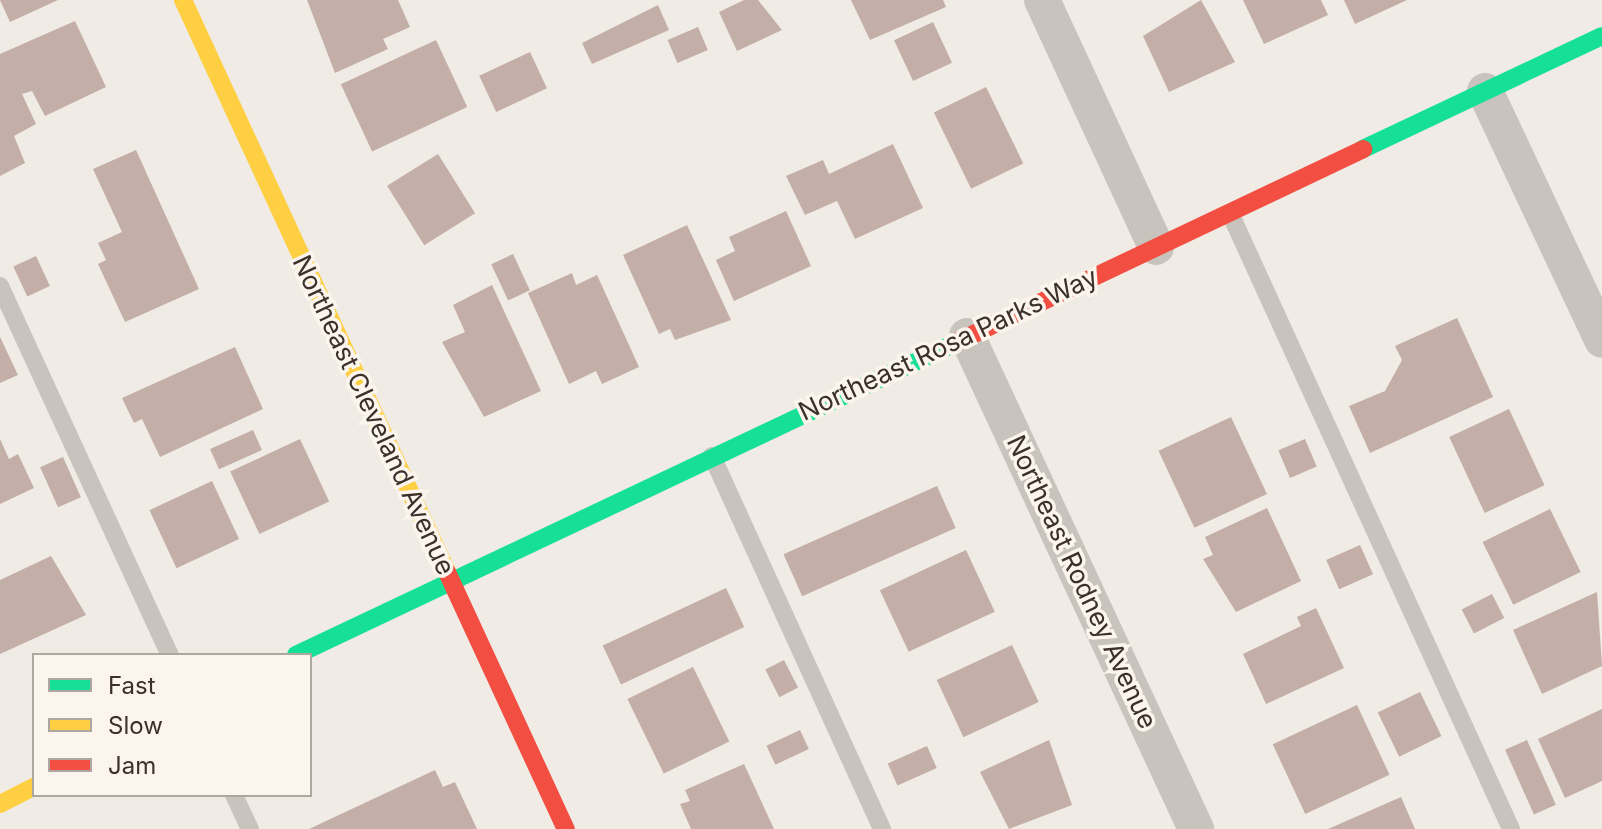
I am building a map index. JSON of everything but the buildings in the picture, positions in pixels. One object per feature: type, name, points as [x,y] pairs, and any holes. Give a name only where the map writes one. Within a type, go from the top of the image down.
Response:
[{"type":"street","name":"Northeast Cleveland Avenue","points":[[183,0],[566,829]]},
{"type":"street","points":[[1042,0],[1156,247]]},
{"type":"street","name":"Northeast Rosa Parks Way","points":[[300,653],[450,579],[1602,36]]},
{"type":"street","points":[[1485,91],[1602,340]]},
{"type":"street","name":"Northeast Rodney Avenue","points":[[967,336],[1196,829]]},
{"type":"street","points":[[0,804],[32,788]]},
{"type":"lane","points":[[1229,212],[1511,829]]},
{"type":"lane","points":[[0,286],[169,653]]},
{"type":"lane","points":[[712,455],[882,829]]},
{"type":"lane","points":[[235,797],[250,829]]},
{"type":"traffic: fast","points":[[1363,149],[1602,36]]},
{"type":"traffic: fast","points":[[300,653],[955,343]]},
{"type":"traffic: slow","points":[[183,0],[447,572]]},
{"type":"traffic: slow","points":[[0,804],[32,788]]},
{"type":"traffic: jam","points":[[955,343],[1363,149]]},
{"type":"traffic: jam","points":[[447,572],[566,829]]}]
